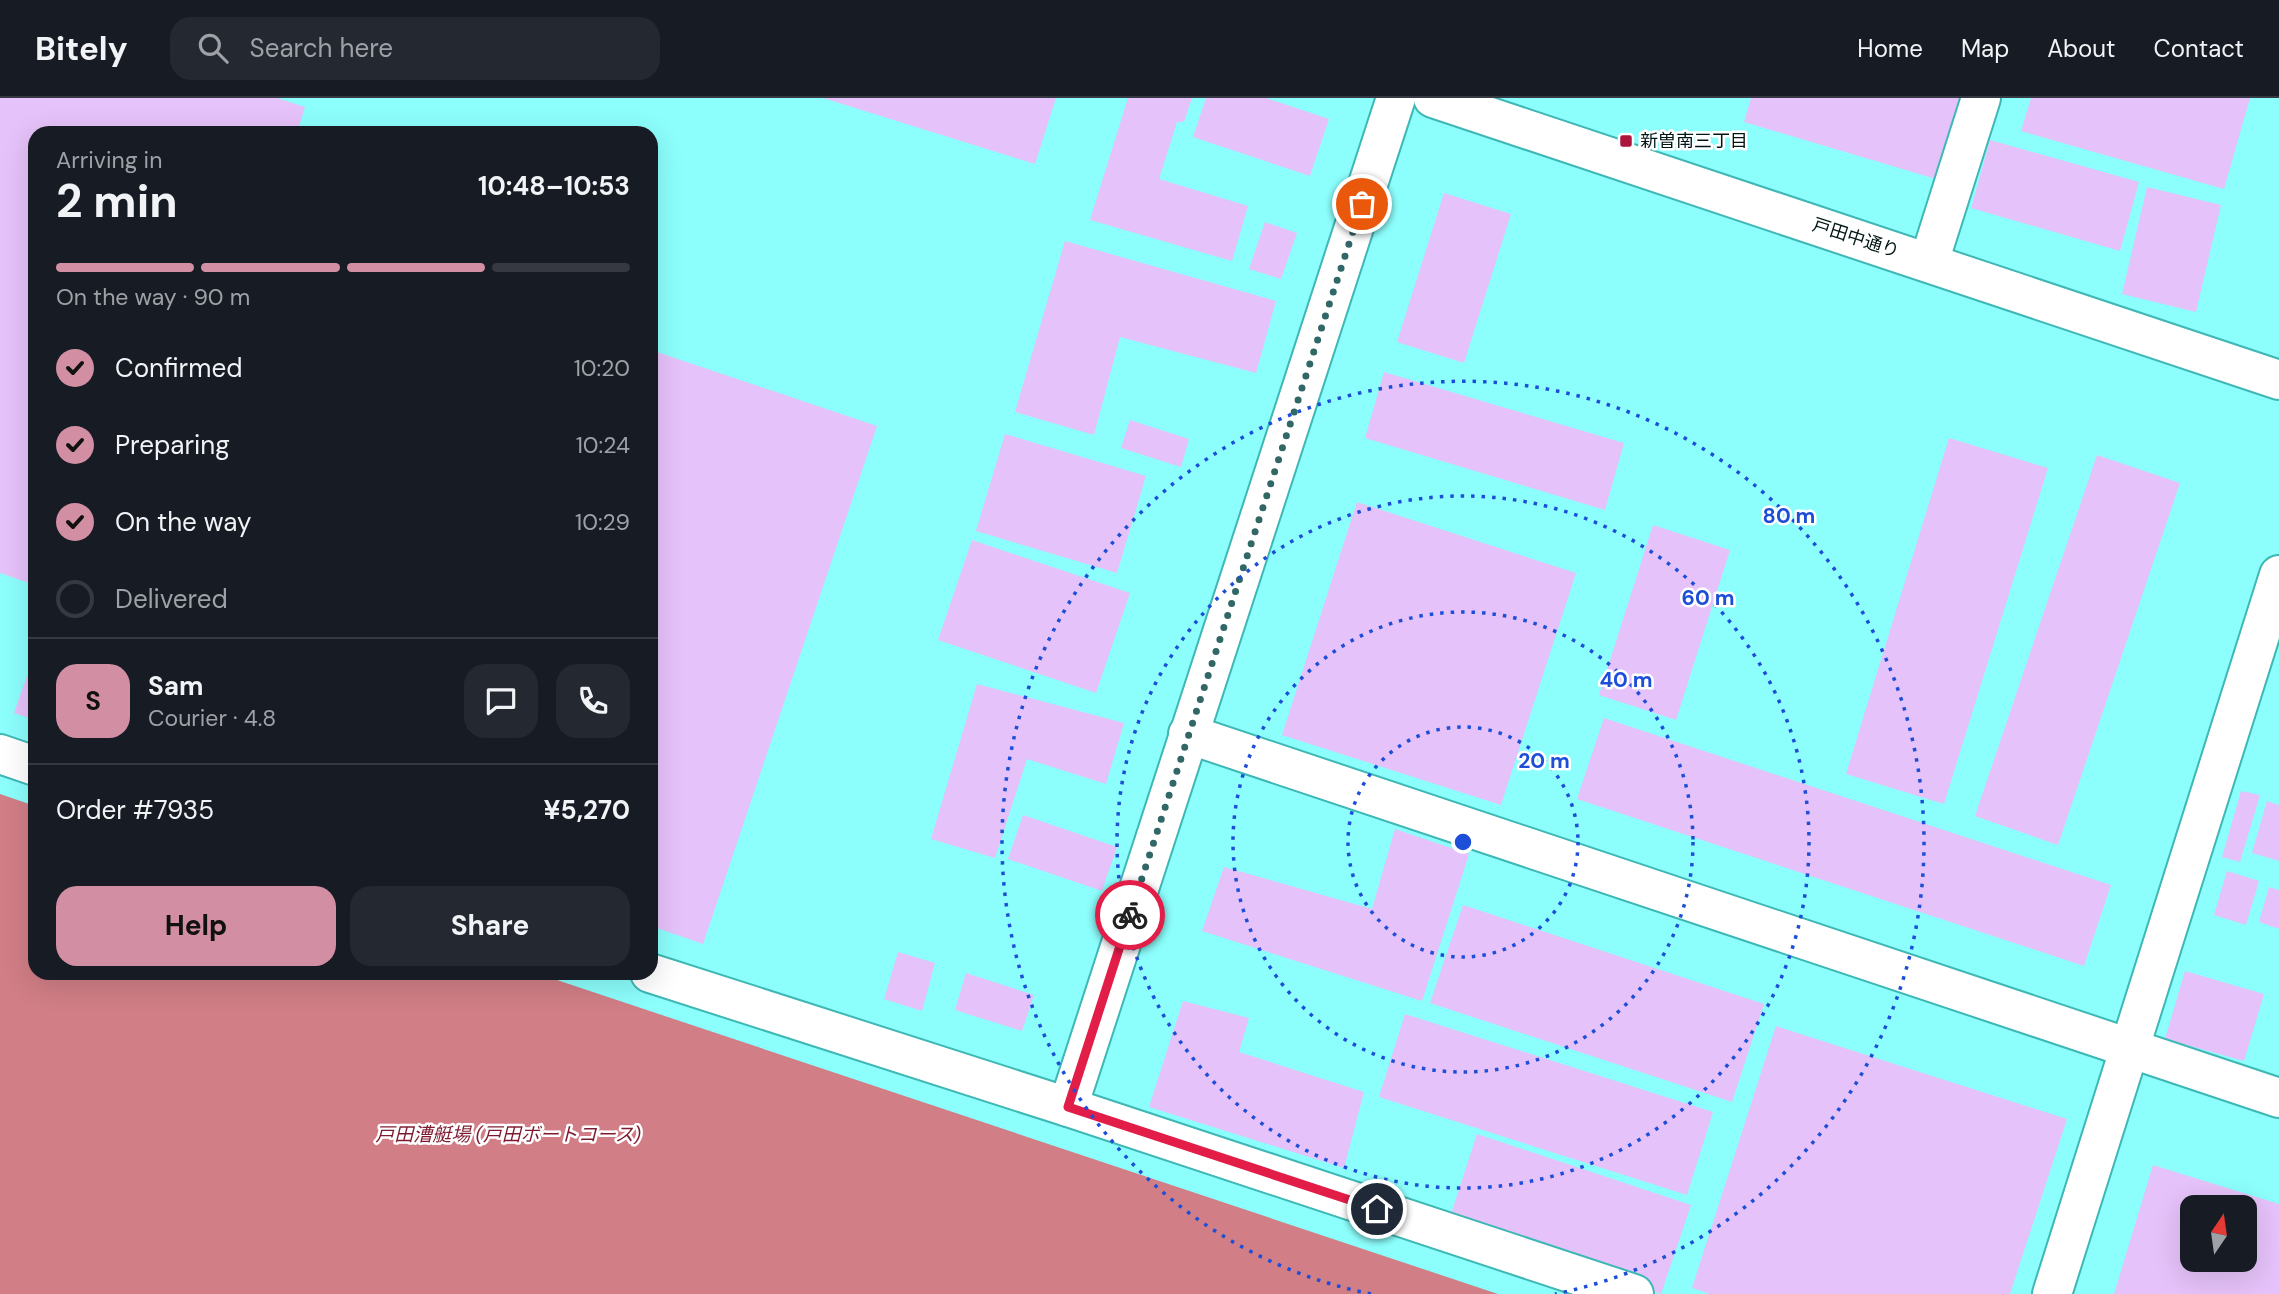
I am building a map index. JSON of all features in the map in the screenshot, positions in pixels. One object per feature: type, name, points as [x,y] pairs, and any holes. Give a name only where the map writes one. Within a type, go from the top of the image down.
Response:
[{"type":"street","points":[[1068,1107],[1396,98]]},
{"type":"street","name":"戸田中通り","points":[[1433,98],[2279,380]]},
{"type":"street","points":[[1929,262],[1981,98]]},
{"type":"street","points":[[2052,1294],[2279,575]]},
{"type":"street","points":[[1188,734],[2279,1098]]},
{"type":"street","points":[[0,754],[28,764]]},
{"type":"street","points":[[658,976],[1068,1107],[1634,1294]]},
{"type":"water","name":"戸田漕艇場 (戸田ボートコース)","points":[[0,794],[28,804],[28,980],[557,980],[1498,1294],[0,1294]]},
{"type":"building","points":[[0,98],[277,98],[305,107],[299,126],[28,126],[28,583],[0,573]]},
{"type":"building","points":[[823,98],[1056,98],[1035,164]]},
{"type":"building","points":[[1128,98],[1192,98],[1184,122],[1177,122],[1159,179],[1248,206],[1232,261],[1090,220]]},
{"type":"building","points":[[1206,98],[1266,98],[1329,119],[1310,176],[1193,137]]},
{"type":"building","points":[[1751,98],[1960,98],[1936,179],[1744,122]]},
{"type":"building","points":[[2031,98],[2250,98],[2224,189],[2021,131]]},
{"type":"building","points":[[1990,140],[2139,182],[2120,251],[1971,208]]},
{"type":"building","points":[[2147,187],[2221,205],[2196,312],[2122,294]]},
{"type":"building","points":[[1444,193],[1511,214],[1464,363],[1397,342]]},
{"type":"building","points":[[1265,222],[1297,233],[1281,279],[1249,269]]},
{"type":"building","points":[[1065,241],[1276,301],[1256,373],[1120,337],[1094,435],[1015,412]]},
{"type":"building","points":[[658,352],[877,426],[703,944],[658,928]]},
{"type":"building","points":[[1384,372],[1624,443],[1605,510],[1365,438]]},
{"type":"building","points":[[1130,420],[1189,439],[1181,467],[1121,448]]},
{"type":"building","points":[[1005,434],[1146,476],[1117,573],[976,531]]},
{"type":"building","points":[[1949,438],[2048,468],[1944,804],[1846,774]]},
{"type":"building","points":[[2097,455],[2180,483],[2058,845],[1975,816]]},
{"type":"building","points":[[1357,502],[1576,573],[1501,805],[1282,735]]},
{"type":"building","points":[[1653,525],[1730,550],[1676,720],[1599,695]]},
{"type":"building","points":[[972,540],[1130,593],[1096,693],[938,640]]},
{"type":"building","points":[[28,673],[28,718],[14,713]]},
{"type":"building","points":[[977,684],[1124,723],[1106,784],[1027,759],[995,858],[931,839]]},
{"type":"building","points":[[1604,718],[2111,885],[2084,966],[1577,799]]},
{"type":"building","points":[[2241,791],[2260,795],[2240,862],[2222,857]]},
{"type":"building","points":[[2267,801],[2279,805],[2279,861],[2252,853]]},
{"type":"building","points":[[1023,815],[1117,847],[1102,891],[1008,859]]},
{"type":"building","points":[[1395,829],[1469,854],[1422,1001],[1202,931],[1224,867],[1372,909]]},
{"type":"building","points":[[2227,871],[2259,881],[2246,925],[2214,915]]},
{"type":"building","points":[[2269,887],[2279,890],[2279,929],[2259,922]]},
{"type":"building","points":[[1463,905],[1764,1004],[1732,1102],[1430,1003]]},
{"type":"building","points":[[898,952],[935,963],[922,1011],[884,999]]},
{"type":"building","points":[[2185,971],[2264,994],[2244,1061],[2165,1039]]},
{"type":"building","points":[[966,973],[1034,995],[1022,1031],[955,1010]]},
{"type":"building","points":[[1183,1001],[1249,1018],[1239,1052],[1364,1092],[1344,1168],[1149,1107]]},
{"type":"building","points":[[1405,1014],[1713,1112],[1687,1195],[1379,1097]]},
{"type":"building","points":[[1776,1026],[2067,1119],[2010,1294],[1710,1294],[1692,1288]]},
{"type":"building","points":[[1477,1134],[1691,1205],[1661,1294],[1448,1223]]},
{"type":"building","points":[[2153,1165],[2250,1195],[2180,1195],[2180,1272],[2258,1272],[2258,1198],[2279,1204],[2279,1294],[2114,1294]]},
{"type":"way so far","points":[[1130,915],[1362,204]]},
{"type":"place","name":"新曽南三丁目","points":[[1626,141]]},
{"type":"route","points":[[1130,915],[1068,1107],[1377,1209]]}]
